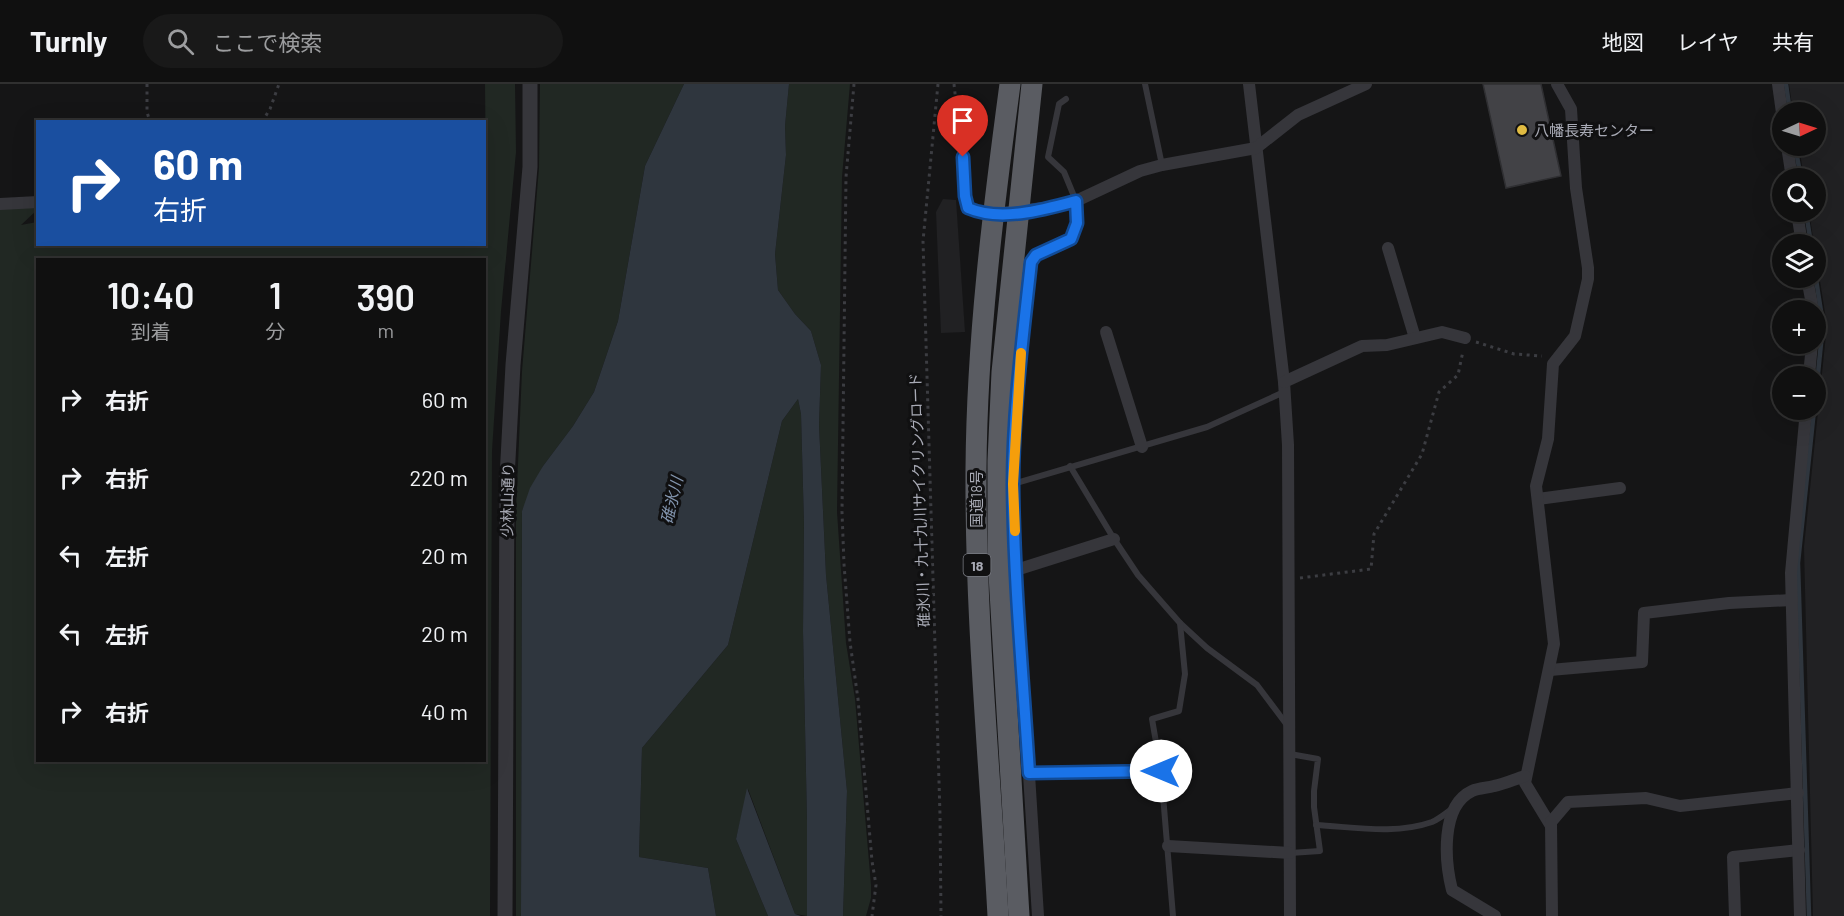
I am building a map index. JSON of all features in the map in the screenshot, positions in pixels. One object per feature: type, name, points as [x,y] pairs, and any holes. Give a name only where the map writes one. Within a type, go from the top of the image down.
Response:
[{"type":"highway","name":"国道18号","points":[[998,916],[976,560],[978,382],[993,214],[1010,84]]},
{"type":"highway","name":"国道18号","points":[[1019,916],[998,557],[998,461],[1002,372],[1032,84]]},
{"type":"street","name":"少林山通り","points":[[505,916],[507,478],[515,343],[530,167],[530,84]]},
{"type":"street","points":[[1249,84],[1284,387],[1288,467],[1290,916]]},
{"type":"street","points":[[993,214],[1020,212],[1076,201],[1140,171],[1256,148],[1298,115],[1366,84]]},
{"type":"street","points":[[1551,826],[1525,783],[1554,644],[1536,486],[1548,439],[1553,364],[1575,336],[1588,279],[1576,188],[1571,109],[1557,84]]},
{"type":"street","points":[[1778,84],[1781,102]]},
{"type":"street","points":[[1038,916],[1016,570],[1013,484],[1019,371],[1031,262],[1036,255],[1071,239],[1077,223],[1076,201]]},
{"type":"street","points":[[0,204],[36,202]]},
{"type":"street","points":[[1388,248],[1414,338]]},
{"type":"street","points":[[1106,332],[1142,447]]},
{"type":"street","points":[[1284,387],[1362,346],[1387,345],[1442,332],[1465,338]]},
{"type":"street","points":[[1800,916],[1792,563],[1805,420]]},
{"type":"street","points":[[1538,499],[1620,488]]},
{"type":"street","points":[[1016,570],[1114,539]]},
{"type":"street","points":[[1550,670],[1642,663],[1644,613],[1729,603],[1792,600]]},
{"type":"street","points":[[1495,916],[1452,890],[1447,871],[1449,823],[1460,799],[1470,792],[1526,776]]},
{"type":"street","points":[[1552,916],[1551,822],[1568,802],[1646,798],[1680,806],[1798,793]]},
{"type":"street","points":[[1168,846],[1290,853]]},
{"type":"street","points":[[1735,916],[1733,857],[1799,850]]},
{"type":"lane","points":[[1145,84],[1162,165]]},
{"type":"lane","points":[[1066,99],[1059,104],[1048,157],[1064,172],[1076,201]]},
{"type":"lane","points":[[962,137],[965,196],[968,208],[979,213],[993,214]]},
{"type":"lane","points":[[1013,484],[1207,427],[1284,387]]},
{"type":"lane","points":[[1070,466],[1138,575],[1180,623],[1207,648],[1257,685],[1290,728]]},
{"type":"lane","points":[[1173,916],[1161,771],[1152,719],[1179,711],[1185,674],[1180,623]]},
{"type":"lane","points":[[1290,754],[1318,759],[1314,791],[1320,851],[1290,853]]},
{"type":"lane","points":[[1029,773],[1161,771]]},
{"type":"lane","points":[[1316,825],[1405,829],[1434,821],[1454,808]]},
{"type":"path","points":[[147,84],[147,112],[149,120]]},
{"type":"path","points":[[263,120],[279,84]]},
{"type":"path","points":[[854,84],[846,177],[842,512],[850,642],[858,699],[876,885],[872,916]]},
{"type":"path","name":"碓氷川・九十九川サイクリングロード","points":[[938,84],[923,241],[941,916]]},
{"type":"path","points":[[954,84],[957,126],[962,137]]},
{"type":"path","points":[[1289,579],[1371,569],[1374,534],[1422,454],[1439,392],[1458,375],[1465,338],[1514,354],[1558,357]]},
{"type":"shaded area","points":[[485,84],[515,84],[516,152],[501,311],[492,451],[490,916],[0,916],[0,208],[36,206],[36,211],[21,225],[36,222],[36,246],[486,246]]},
{"type":"shaded area","points":[[540,84],[684,84],[645,166],[618,321],[594,392],[573,426],[543,466],[522,511],[521,916],[516,916],[516,511],[522,371],[539,168]]},
{"type":"shaded area","points":[[789,84],[850,84],[842,177],[837,512],[846,643],[855,699],[871,885],[871,898],[866,916],[843,916],[847,791],[826,575],[819,425],[821,365],[811,331],[795,314],[778,290],[775,254],[786,155],[785,126]]},
{"type":"shaded area","points":[[1789,84],[1844,84],[1844,916],[1813,916],[1804,547],[1817,420],[1826,420],[1826,366],[1823,366],[1824,354],[1826,354],[1827,325],[1826,300],[1823,300],[1821,288],[1826,288],[1826,234],[1813,234],[1811,222],[1826,222],[1826,168],[1802,168],[1801,156],[1826,156],[1826,102],[1792,102]]},
{"type":"shaded area","points":[[943,199],[956,200],[965,332],[941,333],[936,212]]},
{"type":"shaded area","points":[[798,399],[801,414],[804,524],[803,631],[807,916],[795,914],[748,789],[736,839],[768,916],[716,916],[708,868],[639,857],[642,748],[728,645],[782,421]]},
{"type":"water","name":"碓氷川","points":[[684,84],[789,84],[785,126],[786,155],[775,254],[778,290],[795,314],[811,331],[821,365],[819,425],[826,575],[847,791],[843,916],[807,916],[803,631],[804,524],[801,414],[798,399],[782,421],[728,645],[642,748],[639,857],[708,868],[716,916],[521,916],[522,511],[530,488],[543,466],[573,426],[594,392],[618,321],[645,166]]},
{"type":"water","points":[[747,788],[795,914],[801,916],[768,916],[736,839]]},
{"type":"building","name":"八幡長寿センター","points":[[1483,84],[1541,84],[1561,176],[1506,188]]},
{"type":"waterway","points":[[1786,84],[1789,102]]},
{"type":"waterway","points":[[1797,156],[1799,168]]},
{"type":"waterway","points":[[1808,222],[1809,234]]},
{"type":"waterway","points":[[1817,288],[1823,324],[1819,366]]},
{"type":"waterway","points":[[1809,916],[1798,563],[1813,420]]},
{"type":"slow traffic","points":[[1015,531],[1013,484],[1021,353]]},
{"type":"place","name":"八幡長寿センター","points":[[1522,130]]},
{"type":"route","points":[[963,157],[965,196],[968,208],[979,213],[1020,212],[1076,201],[1077,223],[1071,239],[1036,255],[1031,262],[1019,371],[1013,484],[1029,773],[1161,771]]}]
